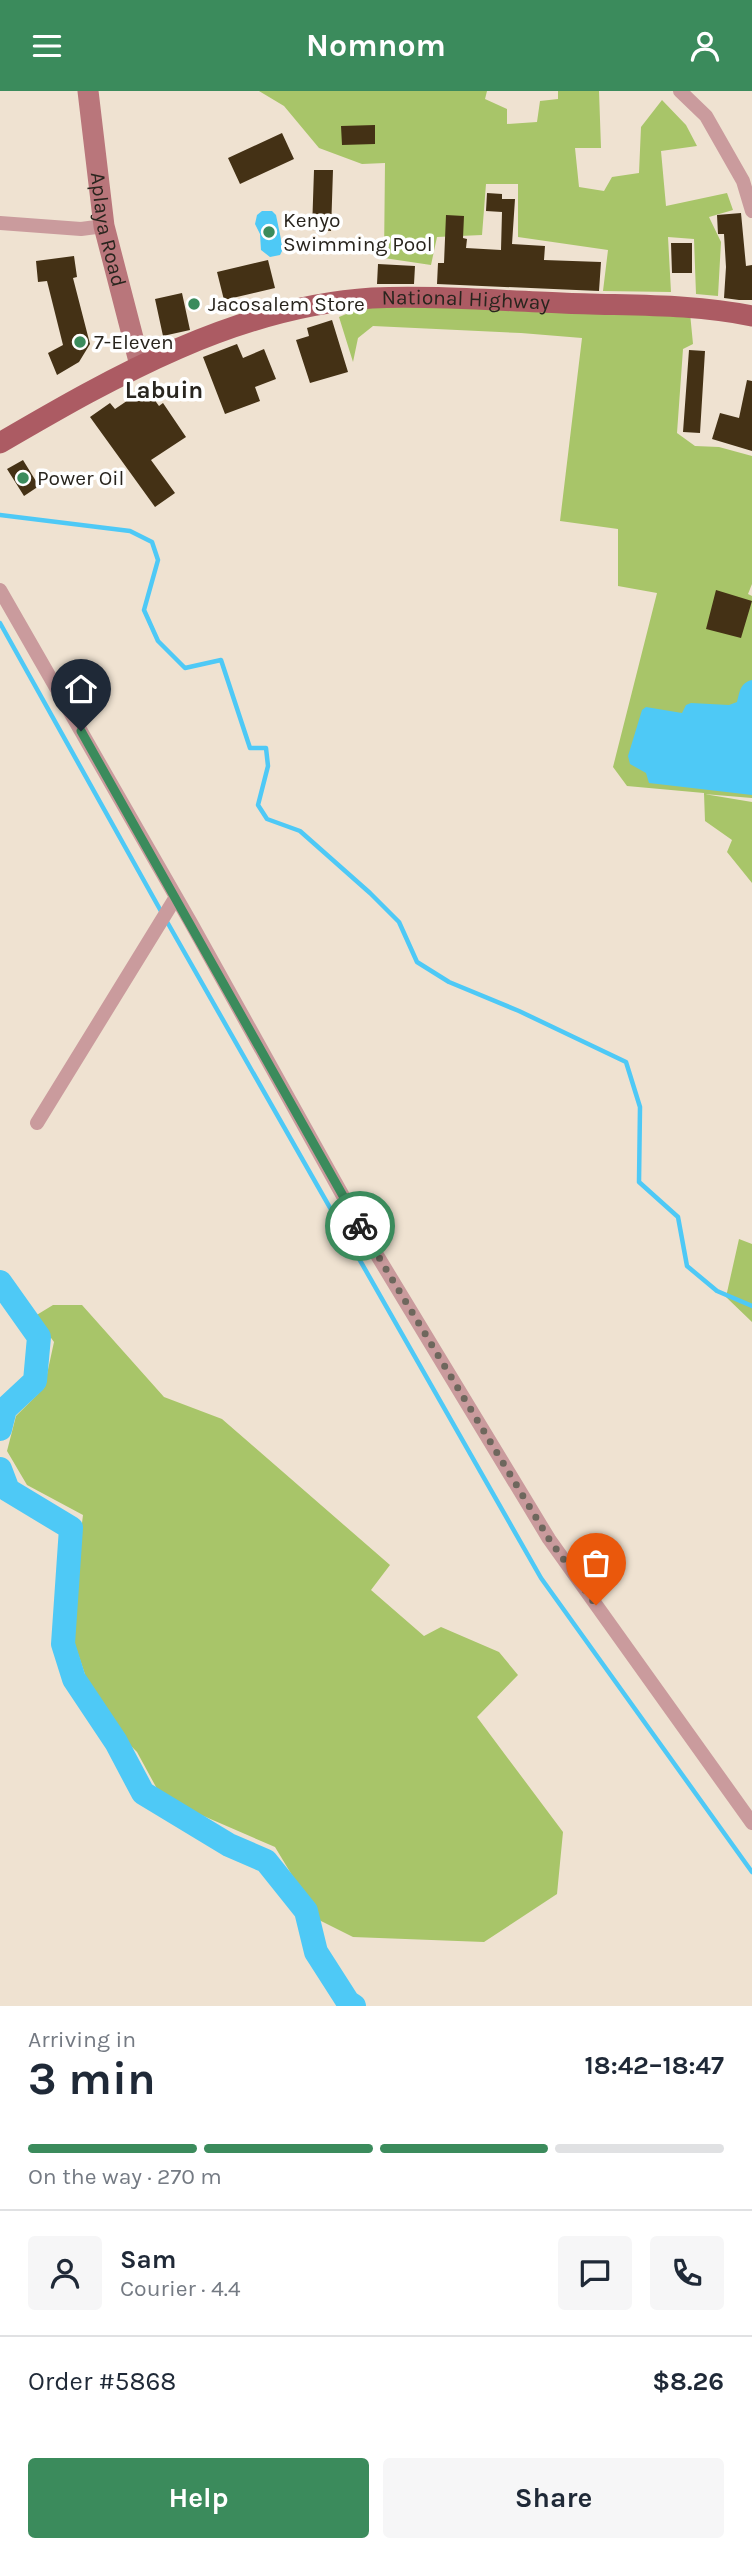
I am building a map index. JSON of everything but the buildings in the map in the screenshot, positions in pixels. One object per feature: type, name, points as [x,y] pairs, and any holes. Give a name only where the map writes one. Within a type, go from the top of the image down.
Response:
[{"type":"main road","name":"National Highway","points":[[0,443],[95,387],[202,338],[239,324],[314,307],[372,298],[477,300],[700,308],[752,316]]},
{"type":"street","name":"Aplaya Road","points":[[88,91],[104,226],[141,365]]},
{"type":"street","points":[[680,91],[706,116],[743,181],[752,211]]},
{"type":"street","points":[[0,223],[81,229],[104,226]]},
{"type":"street","points":[[0,590],[176,897],[363,1232],[549,1539],[752,1823]]},
{"type":"street","points":[[37,1123],[176,897]]},
{"type":"green space","points":[[259,91],[487,91],[485,99],[507,109],[507,124],[537,122],[540,101],[558,99],[558,91],[599,91],[601,148],[575,148],[579,187],[604,191],[612,177],[639,173],[641,127],[662,100],[686,125],[697,146],[661,151],[666,206],[727,193],[733,210],[709,217],[721,242],[718,296],[696,294],[694,239],[668,237],[671,292],[603,291],[608,250],[518,237],[518,184],[486,184],[482,235],[437,237],[431,265],[384,258],[385,163],[362,164],[319,148],[284,106]]},
{"type":"green space","points":[[368,305],[690,313],[693,344],[683,349],[677,433],[695,446],[719,447],[752,456],[752,584],[748,594],[752,596],[752,798],[627,786],[613,767],[657,593],[618,586],[618,529],[560,521],[582,338],[373,326],[358,338],[353,362],[339,317]]},
{"type":"green space","points":[[704,794],[752,802],[752,883],[727,852],[732,840],[705,821]]},
{"type":"green space","points":[[739,1239],[752,1244],[752,1322],[726,1297]]},
{"type":"green space","points":[[53,1305],[82,1305],[164,1397],[222,1419],[390,1565],[371,1590],[424,1636],[441,1627],[499,1652],[518,1675],[477,1717],[563,1832],[557,1894],[484,1942],[353,1937],[319,1920],[275,1847],[162,1798],[137,1752],[98,1713],[69,1627],[83,1515],[27,1485],[7,1451],[16,1416],[44,1388],[54,1342],[35,1316]]},
{"type":"water","name":"Kenyo Swimming Pool","points":[[262,211],[272,211],[276,215],[283,249],[280,255],[270,257],[261,250],[260,234],[255,224],[257,215]]},
{"type":"water","points":[[752,680],[752,795],[649,783],[646,773],[630,764],[628,756],[642,710],[646,707],[682,713],[686,705],[691,703],[729,705],[737,702],[743,685]]},
{"type":"waterway","points":[[0,515],[130,531],[152,542],[158,560],[144,610],[158,641],[185,668],[221,660],[250,748],[266,748],[268,766],[258,805],[267,819],[300,831],[370,893],[399,922],[417,962],[449,982],[519,1011],[626,1062],[640,1107],[639,1182],[678,1217],[687,1266],[717,1291],[752,1306]]},
{"type":"waterway","points":[[0,623],[162,913]]},
{"type":"waterway","points":[[166,920],[541,1578],[752,1872]]},
{"type":"waterway","points":[[0,1282],[39,1337],[35,1381],[5,1409],[0,1429]]},
{"type":"waterway","points":[[0,1469],[8,1490],[71,1528],[63,1644],[74,1679],[116,1742],[143,1793],[229,1845],[266,1861],[306,1911],[316,1952],[348,2002],[354,2006]]},
{"type":"way so far","points":[[360,1226],[549,1539],[596,1605]]},
{"type":"place","name":"Kenyo Swimming Pool","points":[[269,232]]},
{"type":"place","name":"Jacosalem Store","points":[[194,304]]},
{"type":"place","name":"7-Eleven","points":[[80,342]]},
{"type":"place","name":"Power Oil","points":[[23,478]]},
{"type":"district","name":"Labuin","points":[[164,390]]},
{"type":"route","points":[[81,731],[360,1226]]}]
